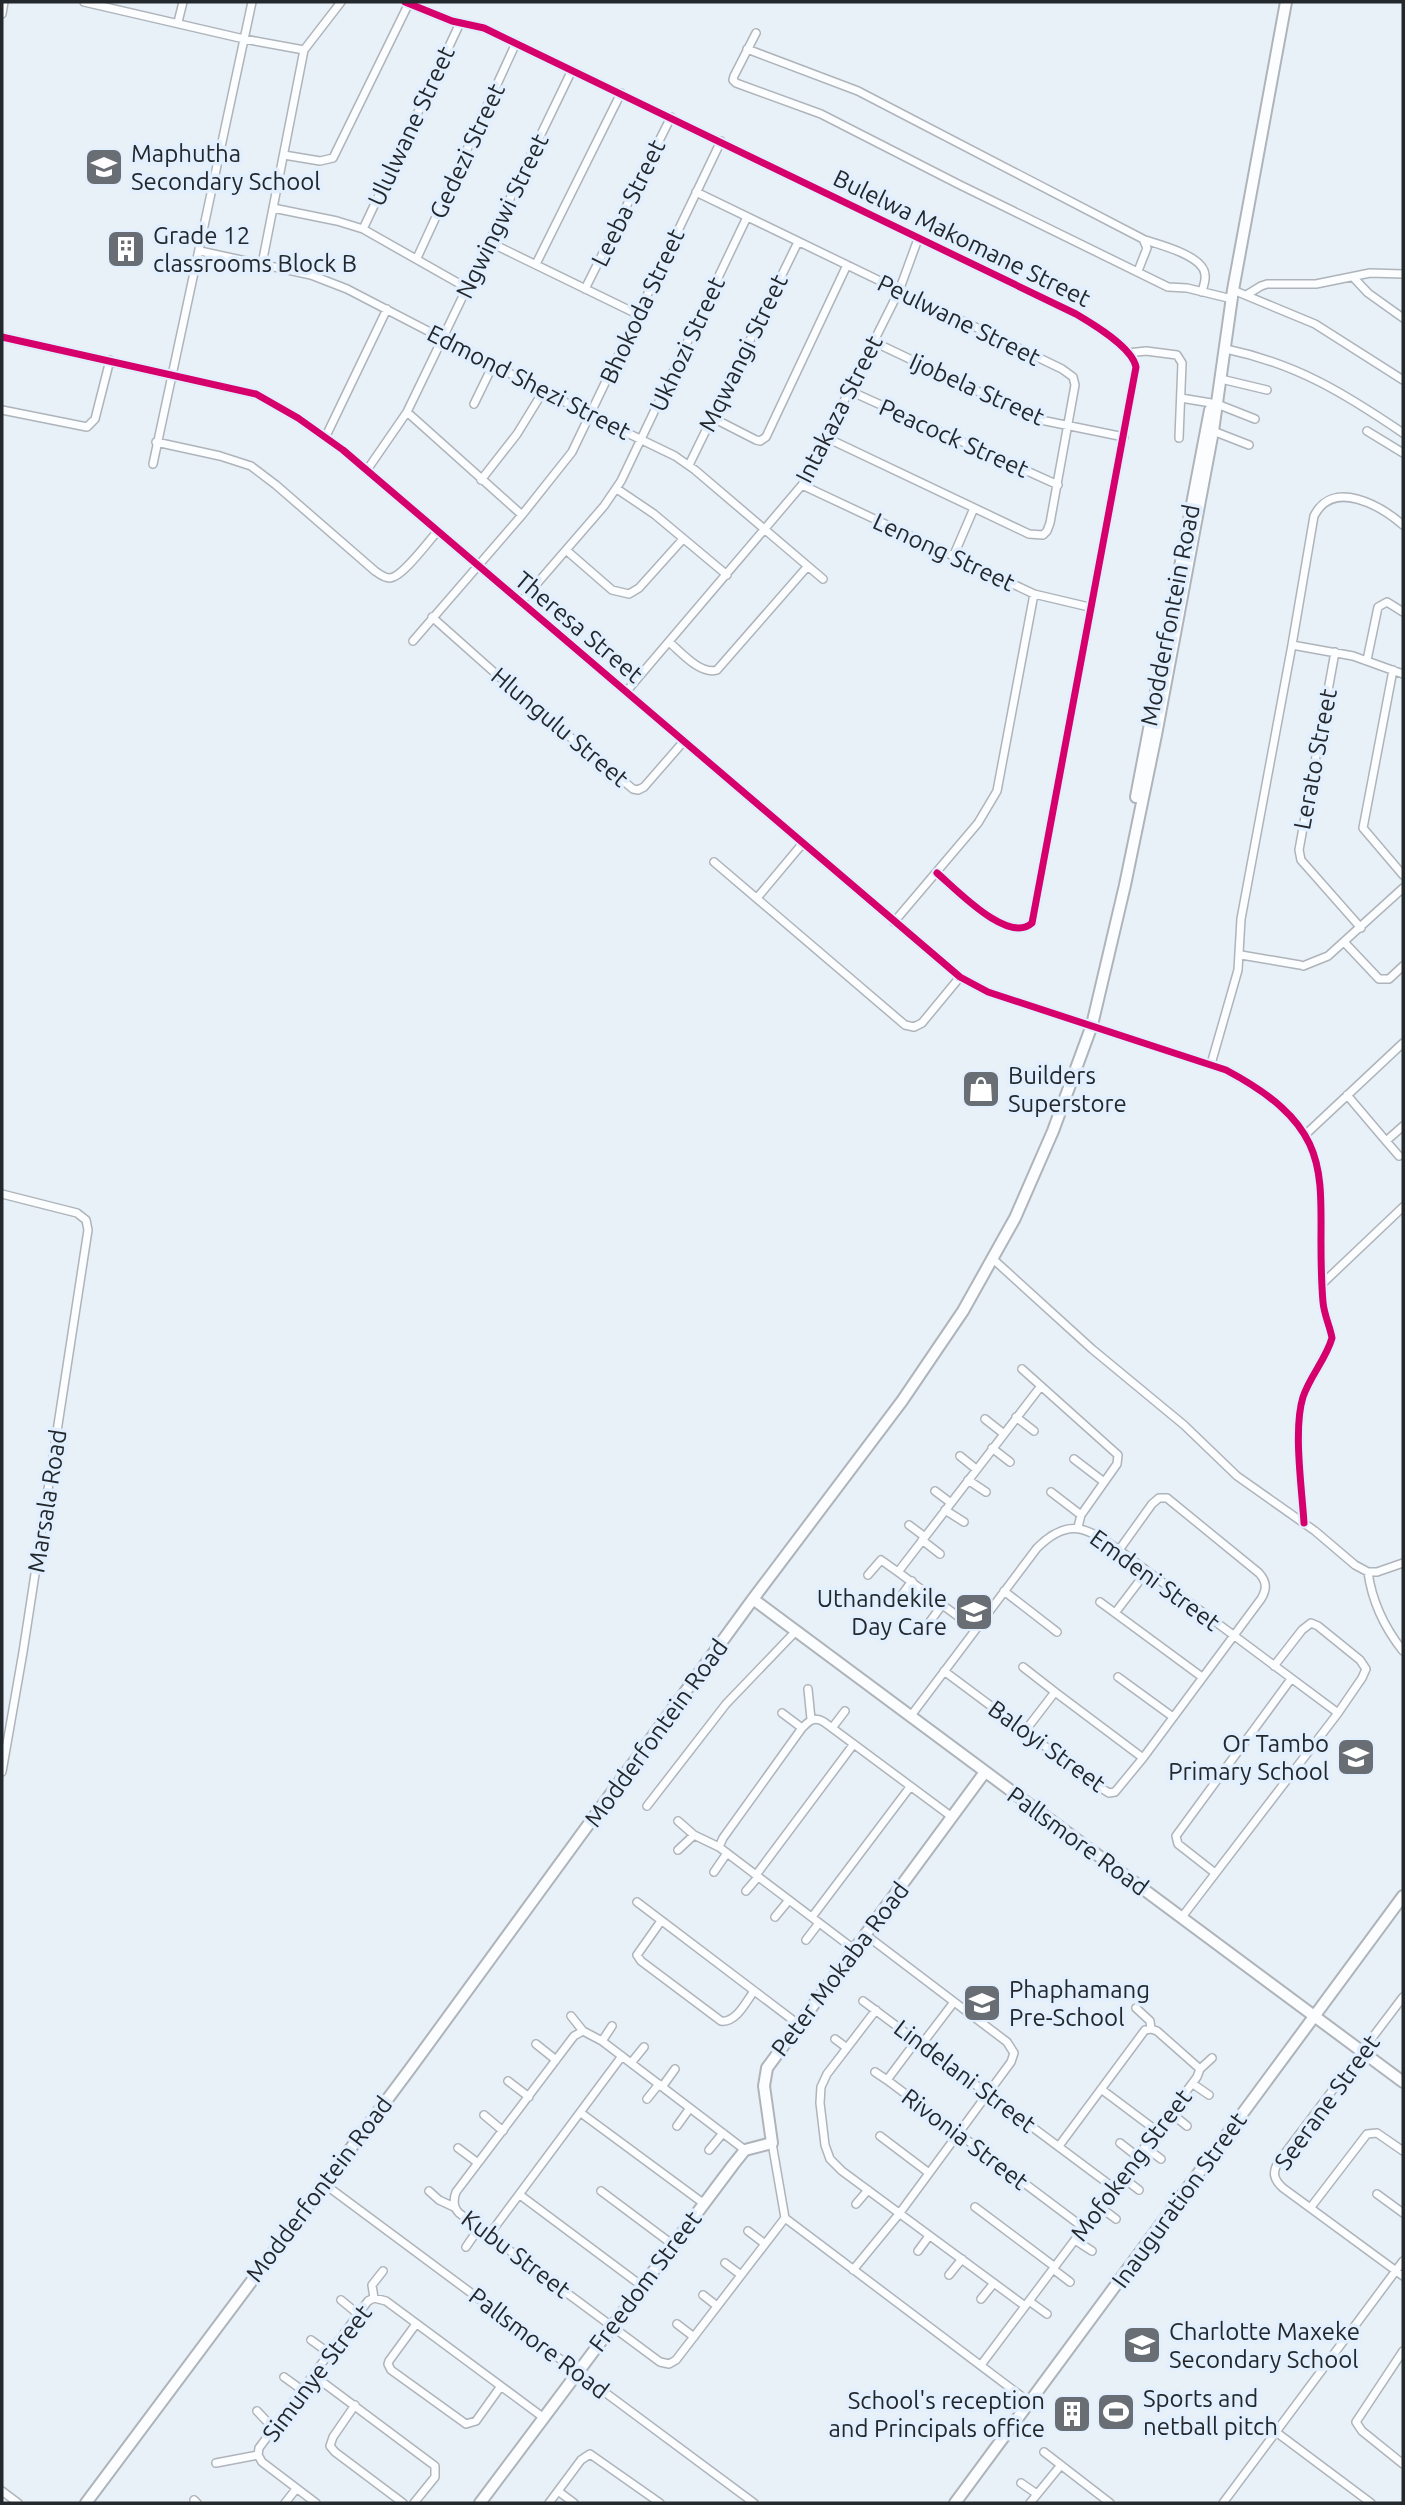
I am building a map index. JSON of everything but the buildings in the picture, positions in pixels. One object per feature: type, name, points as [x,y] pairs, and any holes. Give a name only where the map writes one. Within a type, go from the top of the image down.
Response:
[{"type":"main road","name":"Modderfontein Road","points":[[86,2503],[574,1847],[753,1599],[909,1392],[963,1311],[993,1259],[1038,1168],[1092,1024],[1125,885],[1213,431],[1214,403],[1222,379],[1233,294],[1286,2]]},
{"type":"main road","name":"Modderfontein Road","points":[[1119,906],[1122,871],[1214,403],[1221,345],[1228,324]]},
{"type":"main road","name":"Pallsmore Road","points":[[753,1599],[1403,2082]]},
{"type":"main road","name":"Peter Mokaba Road","points":[[772,2143],[764,2077],[772,2059],[985,1772]]},
{"type":"main road","name":"Inauguration Street","points":[[955,2503],[1403,1896]]},
{"type":"main road","points":[[745,2150],[772,2143]]},
{"type":"main road","name":"Freedom Street","points":[[484,2502],[578,2371],[745,2150]]},
{"type":"street","points":[[2,14],[5,2]]},
{"type":"street","points":[[84,2],[124,6],[244,39],[304,50]]},
{"type":"street","points":[[178,22],[183,2]]},
{"type":"street","points":[[153,464],[252,2]]},
{"type":"street","points":[[262,264],[304,50],[341,2]]},
{"type":"street","points":[[284,155],[320,161],[333,158],[407,2]]},
{"type":"street","name":"Bulelwa Makomane Street","points":[[407,2],[460,23],[476,25],[721,141],[1076,314],[1104,332],[1128,353]]},
{"type":"street","name":"Ululwane Street","points":[[363,229],[460,23]]},
{"type":"street","points":[[756,33],[734,76],[736,83],[821,114],[1168,287],[1248,294],[1315,324],[1403,380]]},
{"type":"street","name":"Gedezi Street","points":[[417,258],[516,43]]},
{"type":"street","points":[[747,49],[858,91],[1143,239],[1185,255],[1202,266],[1206,275],[1202,292]]},
{"type":"street","name":"Ngwingwi Street","points":[[368,470],[407,412],[572,70]]},
{"type":"street","points":[[536,264],[621,93]]},
{"type":"street","name":"Leeba Street","points":[[585,289],[671,117]]},
{"type":"street","name":"Bhokoda Street","points":[[478,565],[564,465],[721,141]]},
{"type":"street","name":"Peulwane Street","points":[[696,192],[1068,373],[1076,385],[1049,528],[1042,535],[1029,534],[974,508]]},
{"type":"street","points":[[273,208],[328,218],[363,229],[467,288]]},
{"type":"street","name":"Ukhozi Street","points":[[521,602],[617,489],[747,217]]},
{"type":"street","name":"Intakaza Street","points":[[626,692],[802,485],[899,291],[918,239]]},
{"type":"street","points":[[1138,271],[1147,248],[1143,239]]},
{"type":"street","points":[[489,242],[637,314]]},
{"type":"street","name":"Mqwangi Street","points":[[689,465],[798,242]]},
{"type":"street","name":"Edmond Shezi Street","points":[[200,251],[311,275],[387,309],[642,440],[689,465],[823,579]]},
{"type":"street","points":[[713,418],[756,440],[760,441],[766,437],[847,265]]},
{"type":"street","points":[[1248,294],[1267,284],[1316,284],[1370,273],[1403,274]]},
{"type":"street","points":[[1353,277],[1368,293],[1403,318]]},
{"type":"street","points":[[326,436],[387,309]]},
{"type":"street","name":"Theresa Street","points":[[2,337],[256,394],[326,436],[960,977],[988,992],[1211,1064],[1244,1079],[1260,1090],[1287,1112],[1306,1134]]},
{"type":"street","name":"Ijobela Street","points":[[874,342],[1026,415],[1124,437]]},
{"type":"street","points":[[1226,349],[1267,359],[1320,380],[1403,433]]},
{"type":"street","points":[[937,873],[993,920],[1019,929],[1027,928],[1032,923],[1136,367],[1128,353],[1146,351],[1177,355],[1182,363],[1178,438]]},
{"type":"street","points":[[2,410],[87,427],[95,419],[110,360]]},
{"type":"street","points":[[474,404],[494,365]]},
{"type":"street","points":[[1222,379],[1266,390]]},
{"type":"street","points":[[481,480],[517,434],[544,390]]},
{"type":"street","name":"Peacock Street","points":[[850,391],[1058,485]]},
{"type":"street","points":[[1181,398],[1214,403],[1255,419]]},
{"type":"street","points":[[407,412],[522,515]]},
{"type":"street","points":[[1213,431],[1249,445]]},
{"type":"street","points":[[1367,432],[1403,453]]},
{"type":"street","points":[[827,438],[974,508],[953,557]]},
{"type":"street","points":[[156,442],[220,456],[251,467],[276,485],[375,571],[386,577],[391,578],[401,572],[438,531]]},
{"type":"street","name":"Lenong Street","points":[[802,485],[1034,594],[1089,607]]},
{"type":"street","points":[[617,489],[653,514],[727,575]]},
{"type":"street","points":[[1211,1064],[1241,954],[1241,919],[1293,645],[1312,523],[1321,505],[1333,498],[1361,499],[1382,509],[1403,525]]},
{"type":"street","points":[[566,550],[612,590],[629,594],[639,587],[683,538]]},
{"type":"street","points":[[413,641],[478,565]]},
{"type":"street","points":[[669,642],[701,668],[712,672],[717,670],[807,566]]},
{"type":"street","points":[[894,922],[978,823],[997,791],[1034,594]]},
{"type":"street","points":[[1367,660],[1378,607],[1387,603],[1403,612]]},
{"type":"street","name":"Hlungulu Street","points":[[432,617],[523,698],[633,789],[644,787],[684,741]]},
{"type":"street","points":[[1293,645],[1367,660],[1403,674]]},
{"type":"street","name":"Lerato Street","points":[[1335,652],[1298,850],[1301,860],[1361,928]]},
{"type":"street","points":[[1393,670],[1363,828],[1403,875]]},
{"type":"street","points":[[757,898],[803,843]]},
{"type":"street","points":[[714,862],[898,1020],[910,1027],[919,1026],[960,977]]},
{"type":"street","points":[[1241,954],[1302,966],[1328,956],[1403,888]]},
{"type":"street","points":[[1345,943],[1379,979],[1389,979],[1403,966]]},
{"type":"street","points":[[1304,1523],[1300,1445],[1302,1402],[1308,1383],[1332,1338],[1324,1311],[1320,1177],[1306,1134],[1403,1043]]},
{"type":"street","points":[[1347,1095],[1399,1156]]},
{"type":"street","points":[[1386,1141],[1403,1126]]},
{"type":"street","name":"Marsala Road","points":[[2,1194],[80,1215],[87,1222],[88,1230],[2,1772]]},
{"type":"street","points":[[1323,1283],[1403,1207]]},
{"type":"street","points":[[993,1259],[1092,1349],[1169,1411],[1237,1476],[1304,1523],[1355,1565],[1368,1572],[1384,1571],[1403,1563]]},
{"type":"street","points":[[1021,1369],[1118,1455],[1117,1464],[1081,1515],[1078,1527]]},
{"type":"street","points":[[898,1572],[1041,1386]]},
{"type":"street","points":[[1016,1417],[1034,1431]]},
{"type":"street","points":[[985,1419],[1004,1434]]},
{"type":"street","points":[[992,1448],[1010,1462]]},
{"type":"street","points":[[960,1456],[976,1469]]},
{"type":"street","points":[[1074,1459],[1104,1482]]},
{"type":"street","points":[[968,1480],[986,1492]]},
{"type":"street","points":[[935,1491],[964,1522]]},
{"type":"street","points":[[1051,1492],[1081,1515]]},
{"type":"street","name":"Baloyi Street","points":[[944,1671],[1109,1793],[1115,1792],[1174,1717],[1264,1593],[1264,1580],[1171,1500],[1159,1498],[1152,1504],[1119,1550]]},
{"type":"street","points":[[909,1525],[940,1554]]},
{"type":"street","name":"Emdeni Street","points":[[911,1717],[1045,1540],[1067,1529],[1078,1527],[1088,1530],[1119,1550],[1338,1713]]},
{"type":"street","points":[[868,1575],[881,1560],[975,1629]]},
{"type":"street","points":[[1115,1613],[1147,1571]]},
{"type":"street","points":[[1368,1572],[1376,1606],[1403,1651]]},
{"type":"street","points":[[898,1600],[912,1581]]},
{"type":"street","points":[[1004,1591],[1057,1632]]},
{"type":"street","points":[[1100,1602],[1202,1677]]},
{"type":"street","points":[[929,1623],[942,1605]]},
{"type":"street","points":[[1182,1917],[1338,1713],[1366,1669],[1360,1660],[1311,1623],[1302,1630],[1274,1666]]},
{"type":"street","points":[[647,1806],[726,1704],[796,1631]]},
{"type":"street","points":[[1023,1667],[1143,1758]]},
{"type":"street","points":[[1118,1677],[1174,1717]]},
{"type":"street","points":[[1215,1873],[1178,1844],[1177,1836],[1291,1679]]},
{"type":"street","points":[[808,1689],[811,1719]]},
{"type":"street","points":[[1025,1731],[1055,1692]]},
{"type":"street","points":[[832,1728],[845,1712]]},
{"type":"street","points":[[782,1713],[802,1728]]},
{"type":"street","points":[[719,1847],[802,1728],[811,1719],[818,1718],[951,1817]]},
{"type":"street","points":[[746,1891],[853,1745]]},
{"type":"street","points":[[812,1917],[910,1787]]},
{"type":"street","points":[[678,1821],[694,1835],[719,1847],[855,1950]]},
{"type":"street","points":[[678,1850],[694,1835]]},
{"type":"street","points":[[714,1872],[727,1853]]},
{"type":"street","points":[[775,1917],[789,1900]]},
{"type":"street","points":[[637,1902],[798,2024]]},
{"type":"street","points":[[661,1920],[637,1955],[641,1961],[721,2021],[728,2022],[733,2018],[754,1991]]},
{"type":"street","points":[[806,1940],[819,1923]]},
{"type":"street","points":[[853,2270],[899,2214],[1011,2062],[1014,2053],[1007,2042],[866,1935]]},
{"type":"street","name":"Seerane Street","points":[[1400,2274],[1279,2185],[1274,2178],[1275,2170],[1403,1997]]},
{"type":"street","points":[[863,2001],[876,2010]]},
{"type":"street","name":"Rivonia Street","points":[[954,2002],[887,2080],[1084,2228]]},
{"type":"street","points":[[1396,2007],[1403,2013]]},
{"type":"street","name":"Mofokeng Street","points":[[981,2365],[1193,2084],[1200,2069],[1151,2029],[1149,2019],[1136,2008]]},
{"type":"street","name":"Lindelani Street","points":[[1047,2314],[994,2283],[835,2164],[825,2145],[820,2103],[821,2087],[827,2074],[876,2010],[1114,2189]]},
{"type":"street","points":[[571,2016],[583,2031],[602,2041],[745,2150]]},
{"type":"street","points":[[602,2041],[612,2026]]},
{"type":"street","points":[[1059,2146],[1143,2033],[1151,2029]]},
{"type":"street","name":"Kubu Street","points":[[583,2031],[574,2036],[456,2192],[454,2207],[664,2363],[676,2360],[785,2218]]},
{"type":"street","points":[[835,2039],[847,2048]]},
{"type":"street","points":[[536,2044],[556,2060]]},
{"type":"street","points":[[631,2063],[644,2047]]},
{"type":"street","points":[[489,2235],[622,2056]]},
{"type":"street","points":[[1200,2069],[1212,2058]]},
{"type":"street","points":[[647,2099],[675,2069]]},
{"type":"street","points":[[875,2072],[887,2080]]},
{"type":"street","points":[[508,2081],[529,2097]]},
{"type":"street","points":[[1193,2084],[1209,2095]]},
{"type":"street","points":[[1101,2089],[1157,2131]]},
{"type":"street","points":[[677,2126],[690,2108]]},
{"type":"street","points":[[580,2113],[703,2203]]},
{"type":"street","points":[[1171,2113],[1187,2126]]},
{"type":"street","points":[[484,2115],[503,2131]]},
{"type":"street","points":[[709,2150],[723,2133]]},
{"type":"street","points":[[1311,2207],[1367,2134],[1377,2133],[1403,2151]]},
{"type":"street","points":[[880,2136],[929,2173]]},
{"type":"street","name":"Peter Mokaba Road","points":[[772,2143],[785,2218]]},
{"type":"street","points":[[1120,2143],[1138,2157]]},
{"type":"street","points":[[1145,2147],[1161,2159]]},
{"type":"street","points":[[458,2148],[478,2163]]},
{"type":"street","points":[[1122,2177],[1139,2190]]},
{"type":"street","name":"Pallsmore Road","points":[[323,2183],[754,2503]]},
{"type":"street","points":[[856,2204],[868,2190]]},
{"type":"street","points":[[429,2192],[454,2207]]},
{"type":"street","points":[[601,2192],[673,2244]]},
{"type":"street","points":[[1377,2194],[1403,2213]]},
{"type":"street","points":[[520,2195],[642,2286]]},
{"type":"street","points":[[975,2207],[1070,2282]]},
{"type":"street","points":[[1100,2207],[1116,2219]]},
{"type":"street","points":[[785,2218],[1029,2402]]},
{"type":"street","points":[[466,2247],[479,2228]]},
{"type":"street","points":[[748,2231],[765,2244]]},
{"type":"street","points":[[918,2251],[929,2236]]},
{"type":"street","points":[[1075,2239],[1092,2251]]},
{"type":"street","points":[[949,2275],[962,2259]]},
{"type":"street","points":[[1223,2503],[1400,2274],[1403,2261]]},
{"type":"street","points":[[725,2263],[741,2275]]},
{"type":"street","points":[[374,2298],[372,2285],[383,2271]]},
{"type":"street","points":[[981,2299],[994,2283]]},
{"type":"street","points":[[703,2295],[717,2306]]},
{"type":"street","name":"Simunye Street","points":[[316,2503],[262,2462],[258,2455],[259,2448],[358,2314],[368,2301],[374,2298],[382,2298],[544,2418]]},
{"type":"street","points":[[341,2300],[358,2314]]},
{"type":"street","points":[[416,2324],[389,2361],[391,2370],[466,2424],[476,2421],[501,2386]]},
{"type":"street","points":[[677,2324],[694,2337]]},
{"type":"street","points":[[311,2340],[329,2353]]},
{"type":"street","points":[[1403,2351],[1356,2422],[1362,2431],[1403,2464]]},
{"type":"street","points":[[313,2375],[435,2466],[435,2477],[414,2503]]},
{"type":"street","points":[[284,2376],[302,2390]]},
{"type":"street","points":[[355,2405],[333,2437],[330,2446],[403,2503]]},
{"type":"street","points":[[257,2411],[274,2429]]},
{"type":"street","points":[[1276,2432],[1371,2503]]},
{"type":"street","points":[[1044,2452],[1110,2503]]},
{"type":"street","points":[[549,2503],[581,2460],[590,2454],[660,2503]]},
{"type":"street","points":[[216,2463],[258,2455]]},
{"type":"street","points":[[1030,2503],[1061,2465]]},
{"type":"street","points":[[1021,2483],[1037,2494]]},
{"type":"street","points":[[285,2503],[296,2489]]},
{"type":"street","points":[[2,2491],[18,2503]]},
{"type":"street","points":[[558,2491],[574,2503]]},
{"type":"shaded area","name":"Sports and netball pitch","points":[[1107,2397],[1133,2415],[1125,2427],[1098,2410]]},
{"type":"cycle path","points":[[405,2],[452,21],[484,28],[1076,314],[1120,344],[1133,359],[1136,367],[1032,923],[1022,928],[1010,927],[996,921],[937,873]]},
{"type":"cycle path","points":[[2,337],[256,394],[298,418],[343,450],[960,977],[988,992],[1226,1070],[1265,1094],[1292,1118],[1309,1142],[1317,1167],[1321,1195],[1323,1302],[1332,1338],[1306,1389],[1300,1410],[1298,1442],[1304,1523]]},
{"type":"place","name":"Maphutha Secondary School","points":[[104,167]]},
{"type":"place","name":"Grade 12 classrooms Block B","points":[[126,249]]},
{"type":"place","name":"Builders Superstore","points":[[981,1089]]},
{"type":"place","name":"Uthandekile Day Care","points":[[974,1612]]},
{"type":"place","name":"Or Tambo Primary School","points":[[1356,1757]]},
{"type":"place","name":"Phaphamang Pre-School","points":[[982,2003]]},
{"type":"place","name":"Charlotte Maxeke Secondary School","points":[[1142,2345]]},
{"type":"place","name":"Sports and netball pitch","points":[[1116,2412]]},
{"type":"place","name":"School's reception and Principals office","points":[[1072,2414]]}]
